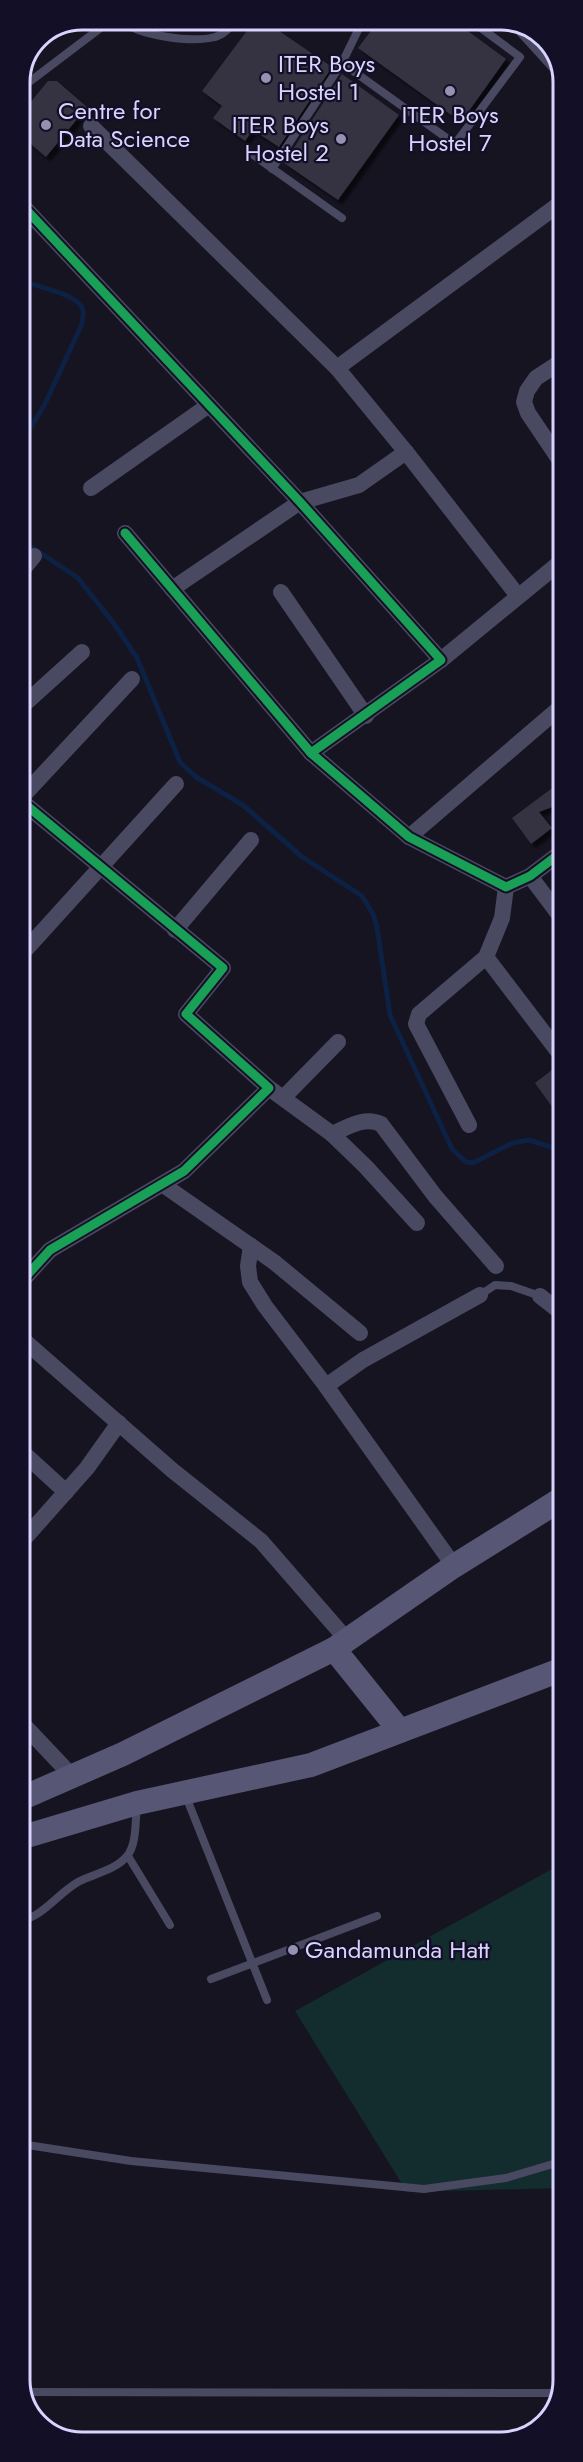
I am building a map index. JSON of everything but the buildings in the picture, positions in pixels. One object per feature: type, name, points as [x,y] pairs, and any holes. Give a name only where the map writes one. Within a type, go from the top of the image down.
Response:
[{"type":"main road","points":[[30,1795],[123,1754],[341,1645],[454,1566],[553,1504]]},
{"type":"main road","points":[[341,1645],[400,1731]]},
{"type":"main road","points":[[30,1835],[137,1803],[311,1765],[553,1673]]},
{"type":"street","points":[[91,126],[337,369],[406,452],[518,596]]},
{"type":"street","points":[[337,369],[553,209]]},
{"type":"street","points":[[30,214],[300,502],[441,660]]},
{"type":"street","points":[[553,367],[537,378],[527,391],[524,402],[528,413],[553,451]]},
{"type":"street","points":[[91,488],[209,405]]},
{"type":"street","points":[[172,589],[300,502],[359,485],[406,452]]},
{"type":"street","points":[[125,533],[311,753],[409,837],[506,887]]},
{"type":"street","points":[[30,561],[34,556]]},
{"type":"street","points":[[311,753],[366,716],[441,660],[553,568]]},
{"type":"street","points":[[280,592],[366,716]]},
{"type":"street","points":[[30,699],[82,652]]},
{"type":"street","points":[[30,789],[132,679]]},
{"type":"street","points":[[409,837],[553,714]]},
{"type":"street","points":[[30,945],[176,784]]},
{"type":"street","points":[[30,809],[100,869],[223,968],[186,1014],[269,1088],[332,1134],[417,1223]]},
{"type":"street","points":[[175,930],[251,840]]},
{"type":"street","points":[[506,887],[530,876],[553,859]]},
{"type":"street","points":[[530,876],[553,907]]},
{"type":"street","points":[[469,1125],[416,1024],[419,1014],[486,957],[502,918],[506,887]]},
{"type":"street","points":[[486,957],[553,1046]]},
{"type":"street","points":[[283,1098],[338,1042]]},
{"type":"street","points":[[30,1273],[50,1250],[184,1171],[269,1088]]},
{"type":"street","points":[[332,1134],[363,1120],[373,1120],[381,1124],[435,1196],[496,1266]]},
{"type":"street","points":[[162,1184],[274,1262],[360,1333]]},
{"type":"street","points":[[251,1245],[248,1266],[250,1282],[265,1306],[326,1386],[454,1566]]},
{"type":"street","points":[[326,1386],[363,1360],[480,1295]]},
{"type":"street","points":[[540,1296],[553,1306]]},
{"type":"street","points":[[30,1346],[119,1424],[261,1541],[341,1645]]},
{"type":"street","points":[[30,1532],[66,1492],[119,1424]]},
{"type":"street","points":[[30,1459],[66,1492]]},
{"type":"street","points":[[30,1732],[72,1776]]},
{"type":"lane","points":[[30,81],[98,30]]},
{"type":"lane","points":[[139,30],[195,38],[217,37],[228,30]]},
{"type":"lane","points":[[272,169],[342,63],[358,30]]},
{"type":"lane","points":[[342,63],[455,144],[520,57],[484,30]]},
{"type":"lane","points":[[249,152],[342,218]]},
{"type":"lane","points":[[480,1295],[495,1285],[511,1286],[540,1296]]},
{"type":"lane","points":[[184,1794],[267,2000]]},
{"type":"lane","points":[[30,1918],[39,1915],[58,1895],[78,1882],[118,1864],[128,1856],[133,1844],[137,1803]]},
{"type":"lane","points":[[128,1856],[170,1925]]},
{"type":"lane","points":[[211,1979],[377,1916]]},
{"type":"lane","points":[[30,2145],[131,2162],[424,2189],[506,2178],[553,2164]]},
{"type":"lane","points":[[31,2391],[551,2393]]},
{"type":"green space","points":[[553,1869],[553,2188],[407,2192],[295,2011]]},
{"type":"waterway","points":[[30,283],[73,299],[83,310],[82,324],[45,404],[30,429]]},
{"type":"waterway","points":[[30,546],[78,578],[115,625],[137,658],[180,762],[196,777],[243,805],[301,856],[362,896],[373,914],[377,927],[390,1015],[452,1149],[466,1162],[473,1163],[512,1143],[529,1140],[553,1148]]},
{"type":"cycle path","points":[[30,214],[300,502],[441,660],[311,753]]},
{"type":"cycle path","points":[[125,533],[311,753],[409,837],[506,887],[530,876],[553,859]]},
{"type":"cycle path","points":[[30,808],[223,968],[186,1014],[269,1088],[184,1171],[50,1250],[30,1272]]},
{"type":"place","name":"ITER Boys Hostel 1","points":[[266,78]]},
{"type":"place","name":"ITER Boys Hostel 7","points":[[450,91]]},
{"type":"place","name":"Centre for Data Science","points":[[46,125]]},
{"type":"place","name":"ITER Boys Hostel 2","points":[[341,139]]},
{"type":"place","name":"Gandamunda Hatt","points":[[293,1950]]}]
